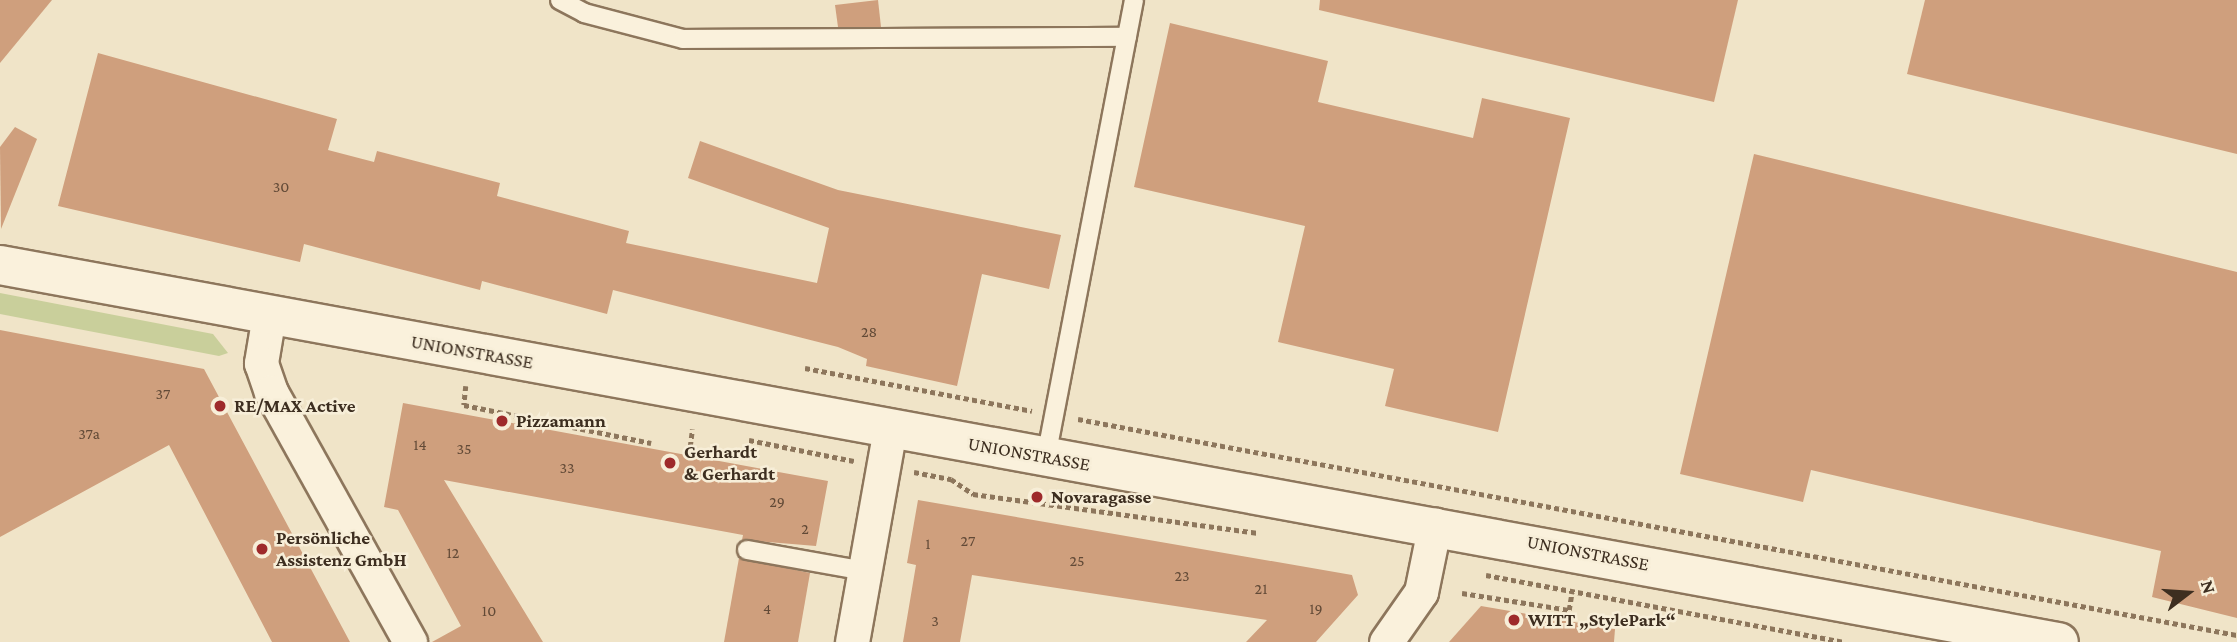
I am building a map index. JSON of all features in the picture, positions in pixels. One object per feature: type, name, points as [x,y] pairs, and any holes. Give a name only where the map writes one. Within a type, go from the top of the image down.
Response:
[{"type":"main road","name":"UNIONSTRASSE","points":[[0,265],[890,429],[1435,524],[1975,634],[2059,642]]},
{"type":"street","points":[[269,315],[261,363],[271,392],[410,642]]},
{"type":"street","points":[[852,642],[890,429]]},
{"type":"street","points":[[1386,642],[1420,592],[1435,524]]},
{"type":"lane","points":[[560,0],[584,13],[683,40],[1127,37]]},
{"type":"lane","points":[[1046,457],[1134,0]]},
{"type":"lane","points":[[747,550],[865,571]]},
{"type":"path","points":[[806,368],[2237,635]]},
{"type":"path","points":[[453,384],[467,386],[464,405],[651,443]]},
{"type":"path","points":[[502,421],[503,413]]},
{"type":"path","points":[[680,427],[705,432]]},
{"type":"path","points":[[582,436],[584,429]]},
{"type":"path","points":[[689,455],[692,429]]},
{"type":"path","points":[[744,439],[849,460]]},
{"type":"path","points":[[908,471],[951,479],[973,494],[1262,534]]},
{"type":"path","points":[[1478,574],[1843,642]]},
{"type":"path","points":[[1462,593],[1569,610],[1572,592]]},
{"type":"green space","points":[[0,293],[213,334],[228,353],[219,356],[0,314]]},
{"type":"building","points":[[0,0],[52,0],[0,63]]},
{"type":"building","points":[[878,0],[881,27],[838,27],[835,5]]},
{"type":"building","points":[[1320,0],[1738,0],[1714,102],[1319,10]]},
{"type":"building","points":[[1925,0],[2237,0],[2237,154],[1907,74]]},
{"type":"building","points":[[1170,23],[1328,61],[1318,102],[1473,138],[1482,98],[1570,118],[1498,432],[1385,406],[1394,369],[1278,342],[1305,226],[1134,187]]},
{"type":"building","points":[[98,53],[337,119],[328,150],[374,162],[377,151],[500,183],[497,196],[629,231],[626,243],[817,283],[829,228],[688,178],[700,141],[838,190],[1061,235],[1049,289],[982,274],[957,386],[866,366],[867,359],[838,347],[613,290],[607,314],[482,281],[480,290],[304,244],[300,262],[58,206]]},
{"type":"building","points":[[15,127],[37,139],[1,229],[0,147]]},
{"type":"building","points":[[1754,154],[2237,272],[2237,618],[2152,597],[2161,551],[1811,470],[1803,502],[1680,474]]},
{"type":"building","points":[[0,330],[204,369],[350,642],[272,642],[169,445],[0,537]]},
{"type":"building","points":[[403,403],[828,481],[816,546],[742,540],[743,535],[444,480],[543,642],[432,642],[461,626],[398,510],[384,507]]},
{"type":"building","points":[[918,500],[1352,575],[1358,595],[1316,642],[1246,642],[1267,620],[972,575],[960,642],[903,642],[916,565],[907,563]]},
{"type":"building","points":[[739,558],[810,573],[798,642],[724,642]]},
{"type":"building","points":[[1481,606],[1615,629],[1614,642],[1449,642]]},
{"type":"place","name":"RE/MAX Active","points":[[220,406]]},
{"type":"place","name":"Pizzamann","points":[[502,421]]},
{"type":"place","name":"Gerhardt & Gerhardt","points":[[670,463]]},
{"type":"place","name":"Novaragasse","points":[[1037,497]]},
{"type":"place","name":"Persönliche Assistenz GmbH","points":[[262,549]]},
{"type":"place","name":"WITT „StylePark“","points":[[1514,620]]}]
